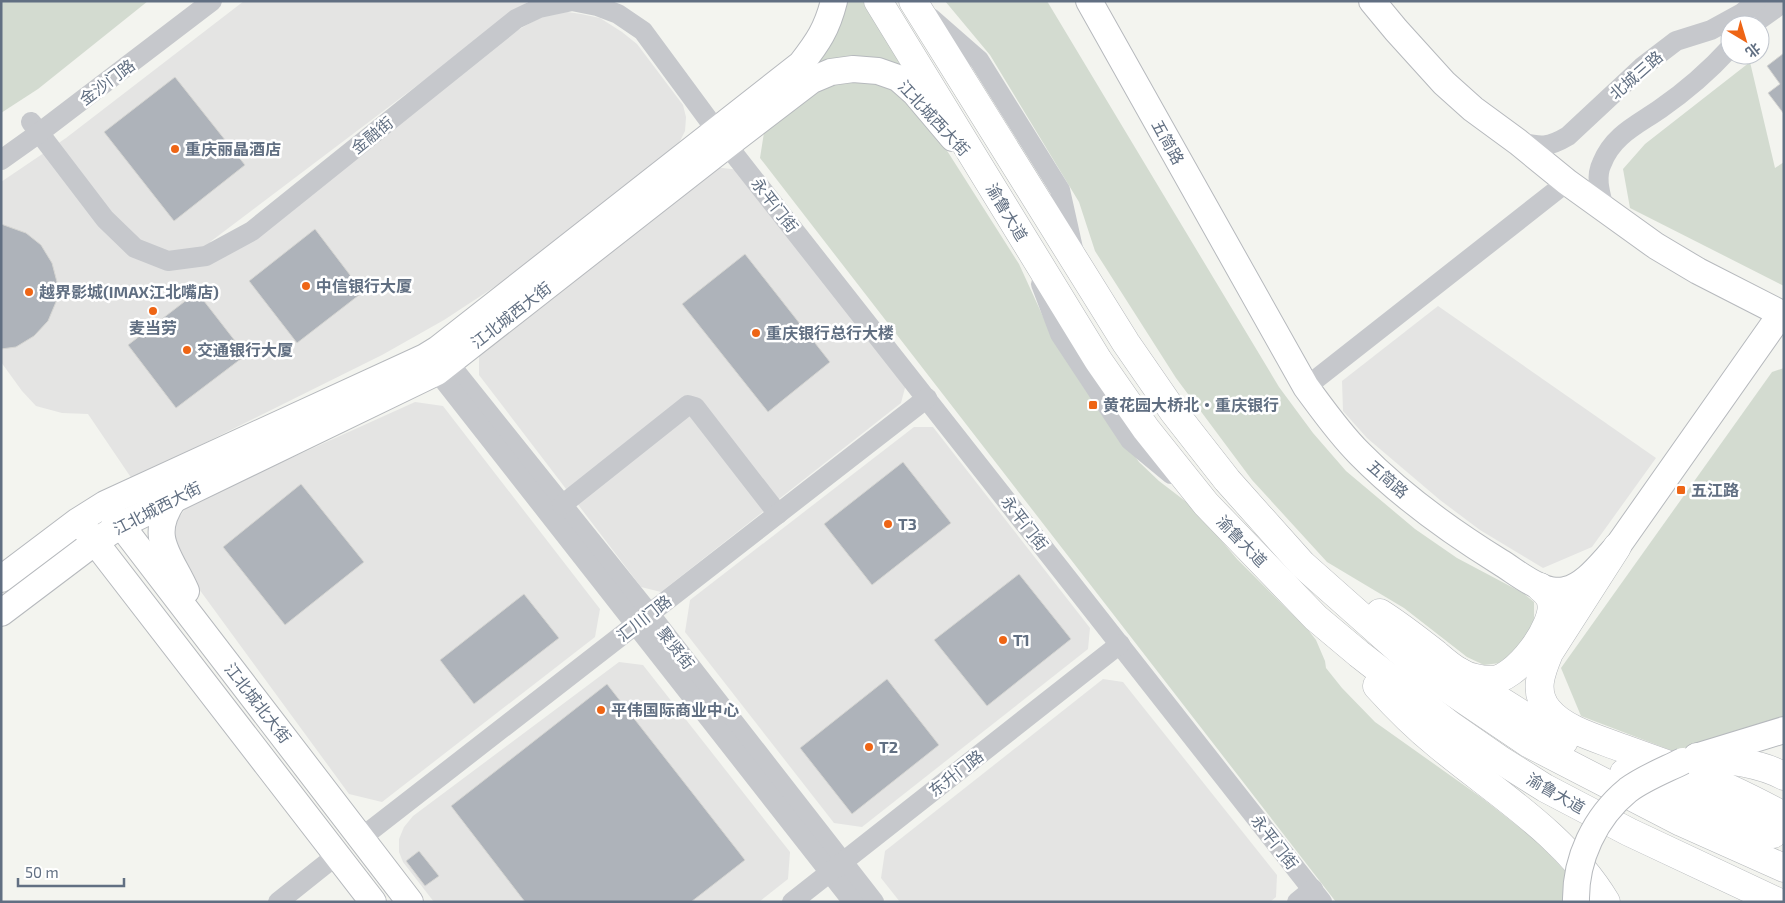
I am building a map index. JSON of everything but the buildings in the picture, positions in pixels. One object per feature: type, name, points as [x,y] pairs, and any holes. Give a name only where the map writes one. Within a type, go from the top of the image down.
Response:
[{"type":"highway","name":"渝鲁大道","points":[[878,1],[1098,360],[1146,429],[1206,504],[1316,618],[1450,725],[1537,783],[1629,832],[1778,902]]},
{"type":"highway","name":"渝鲁大道","points":[[913,2],[1126,343],[1173,410],[1227,480],[1302,564],[1426,674],[1528,744],[1681,822],[1784,868]]},
{"type":"highway","points":[[1617,547],[1549,653],[1538,686],[1541,698],[1548,710],[1560,720],[1582,733],[1700,776],[1778,825]]},
{"type":"highway","points":[[1302,564],[1392,620],[1460,672],[1554,735],[1613,768],[1778,825]]},
{"type":"highway","points":[[1460,672],[1492,681],[1504,678],[1515,670],[1549,623],[1552,611],[1551,601],[1548,594],[1540,587]]},
{"type":"highway","points":[[1316,618],[1415,725],[1553,836],[1589,877],[1606,902]]},
{"type":"highway","points":[[1690,759],[1738,762],[1774,771],[1784,776]]},
{"type":"main road","name":"江北城西大街","points":[[1,613],[95,542],[121,525],[437,360],[722,137],[801,64],[820,40],[830,19],[834,1]]},
{"type":"main road","name":"五简路","points":[[1089,1],[1306,387],[1329,419],[1359,453],[1394,485],[1468,543],[1540,587],[1554,590],[1565,590],[1574,587],[1585,579],[1617,547],[1783,314],[1698,271],[1656,246],[1567,182],[1444,83],[1372,1]]},
{"type":"main road","name":"江北城西大街","points":[[722,137],[812,80],[831,72],[853,69],[878,70],[898,78],[915,93],[930,113],[981,168]]},
{"type":"main road","name":"江北城西大街","points":[[1,578],[78,521],[105,504],[437,360]]},
{"type":"main road","points":[[174,499],[163,519],[161,529],[162,544],[181,580],[202,631]]},
{"type":"main road","name":"江北城北大街","points":[[105,504],[410,902]]},
{"type":"main road","name":"江北城北大街","points":[[78,521],[373,902]]},
{"type":"main road","points":[[1576,902],[1575,887],[1580,862],[1591,837],[1605,813],[1629,790],[1690,759],[1784,730]]},
{"type":"street","name":"金沙门路","points":[[1,160],[35,128],[191,1]]},
{"type":"street","name":"金沙门路","points":[[1,144],[35,128],[212,1]]},
{"type":"street","name":"北城三路","points":[[1518,142],[1538,147],[1549,146],[1568,136],[1642,66],[1676,41],[1711,30],[1742,13],[1757,1]]},
{"type":"street","name":"金融街","points":[[35,128],[105,219],[135,248],[168,262],[206,256],[252,231],[516,19],[539,8],[572,2],[597,6],[611,11],[643,31],[722,137]]},
{"type":"street","points":[[1766,15],[1784,2]]},
{"type":"street","points":[[1604,208],[1598,184],[1601,164],[1608,150],[1622,133],[1661,108],[1710,70],[1720,59]]},
{"type":"street","name":"永平门街","points":[[722,137],[1317,896]]},
{"type":"street","points":[[1306,387],[1567,182]]},
{"type":"street","name":"聚贤街","points":[[437,360],[562,505],[643,619]]},
{"type":"street","name":"聚贤街","points":[[437,360],[643,619],[836,867],[874,902]]},
{"type":"street","name":"汇川门路","points":[[361,838],[927,398]]},
{"type":"street","points":[[562,505],[688,405],[695,407],[778,514]]},
{"type":"street","name":"东升门路","points":[[792,902],[1120,644]]},
{"type":"street","points":[[278,902],[337,855]]},
{"type":"street","name":"聚贤街","points":[[836,867],[853,902]]},
{"type":"street","points":[[1297,902],[1317,896]]},
{"type":"shaded area","points":[[1,1],[148,1],[38,89],[1,113]]},
{"type":"shaded area","points":[[244,1],[529,1],[210,242],[221,257],[516,31],[543,16],[561,11],[600,18],[637,44],[683,105],[686,117],[685,131],[680,141],[673,148],[511,276],[444,320],[382,355],[132,479],[88,414],[62,413],[36,406],[22,391],[1,362],[1,182],[66,138]]},
{"type":"shaded area","points":[[843,1],[866,1],[909,71],[813,65]]},
{"type":"shaded area","points":[[945,1],[1047,1],[1279,387],[1313,433],[1346,471],[1415,529],[1457,558],[1523,593],[1534,602],[1532,630],[1510,655],[1500,663],[1484,665],[1467,657],[1404,608],[1327,562],[1252,480],[1176,378],[1095,251],[1079,202],[990,55]]},
{"type":"shaded area","points":[[1746,65],[1751,65],[1775,168],[1784,162],[1784,286],[1630,208],[1623,169],[1645,144]]},
{"type":"shaded area","points":[[843,78],[884,81],[932,127],[1019,264],[1051,334],[1139,462],[1159,481],[1193,507],[1237,559],[1309,631],[1316,640],[1326,668],[1342,688],[1375,722],[1482,798],[1538,842],[1594,902],[1336,902],[760,158],[765,126],[820,87]]},
{"type":"shaded area","points":[[714,167],[740,170],[906,384],[901,403],[661,592],[641,587],[479,375],[479,353]]},
{"type":"shaded area","points":[[1438,306],[1656,458],[1592,547],[1543,568],[1480,530],[1440,500],[1367,438],[1343,411],[1342,381]]},
{"type":"shaded area","points":[[1784,368],[1784,720],[1673,751],[1581,716],[1561,668],[1772,372]]},
{"type":"shaded area","points":[[415,402],[443,406],[600,609],[595,637],[382,802],[349,794],[180,563],[173,536],[176,522],[185,509],[198,500]]},
{"type":"shaded area","points":[[914,427],[933,427],[1090,628],[1088,649],[862,827],[834,823],[685,632],[690,600]]},
{"type":"shaded area","points":[[619,662],[643,665],[790,852],[788,879],[759,902],[434,902],[403,862],[399,852],[399,839],[404,827],[413,816]]},
{"type":"shaded area","points":[[1103,679],[1123,682],[1277,875],[1276,897],[1270,902],[900,902],[881,878],[885,851]]},
{"type":"place","name":"重庆丽晶酒店","points":[[175,149]]},
{"type":"place","name":"中信银行大厦","points":[[306,286]]},
{"type":"place","name":"越界影城(IMAX江北嘴店)","points":[[29,292]]},
{"type":"place","name":"麦当劳","points":[[153,311]]},
{"type":"place","name":"重庆银行总行大楼","points":[[756,333]]},
{"type":"place","name":"交通银行大厦","points":[[187,350]]},
{"type":"place","name":"黄花园大桥北‧重庆银行","points":[[1093,405]]},
{"type":"place","name":"五江路","points":[[1681,490]]},
{"type":"place","name":"T3","points":[[888,524]]},
{"type":"place","name":"T1","points":[[1003,640]]},
{"type":"place","name":"平伟国际商业中心","points":[[601,710]]},
{"type":"place","name":"T2","points":[[869,747]]}]
